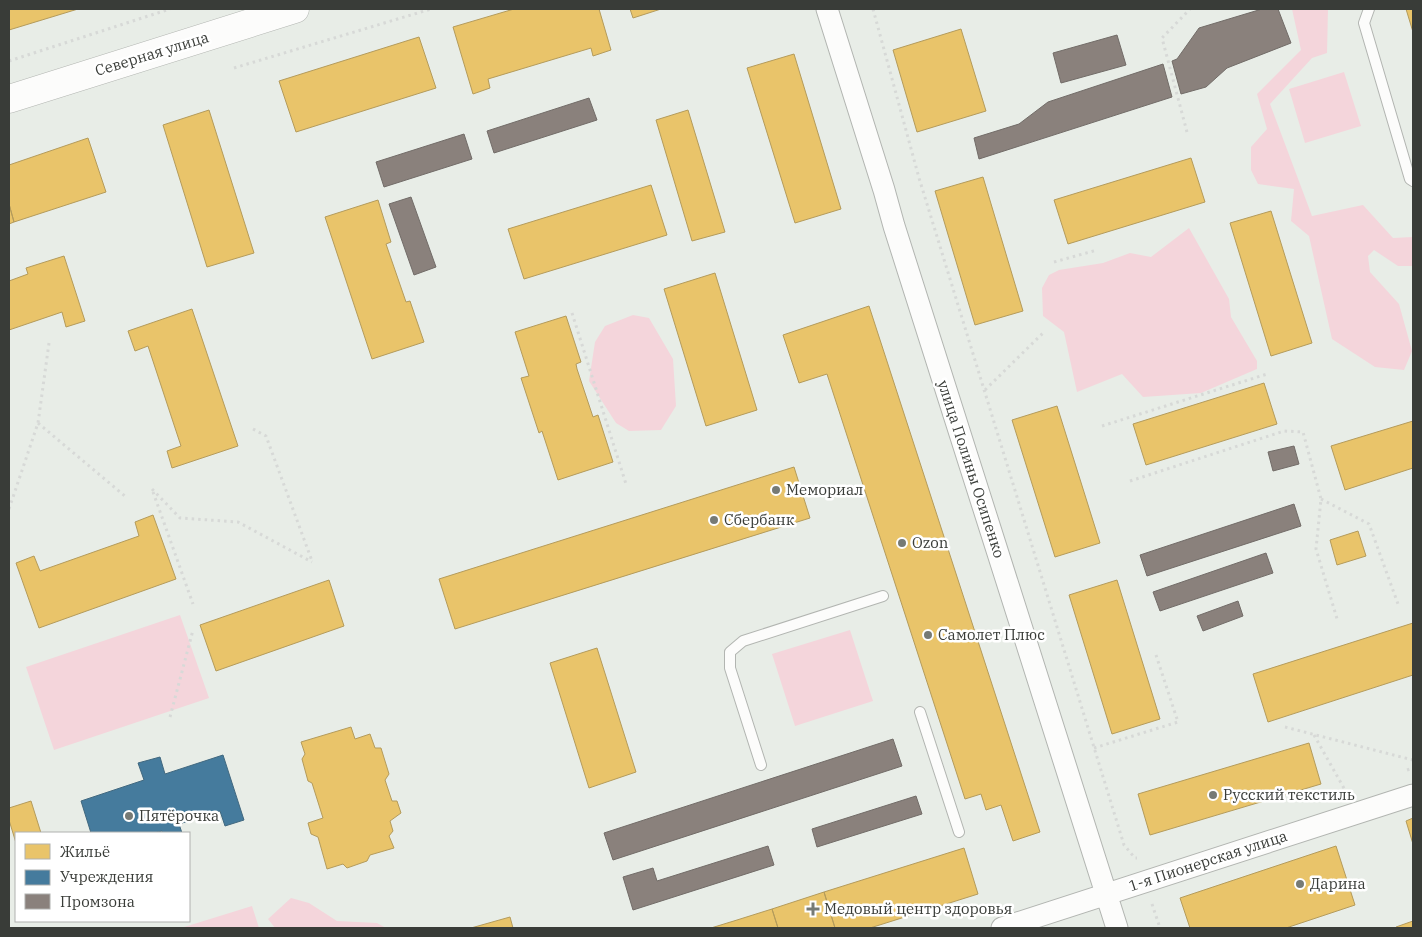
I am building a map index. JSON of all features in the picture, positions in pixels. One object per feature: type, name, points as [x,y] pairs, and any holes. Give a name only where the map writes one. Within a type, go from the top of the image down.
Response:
[{"type":"street","name":"Северная улица","points":[[9,99],[295,9]]},
{"type":"street","name":"улица Полины Осипенко","points":[[827,9],[1117,928]]},
{"type":"street","name":"1-я Пионерская улица","points":[[1002,928],[1413,795]]},
{"type":"lane","points":[[1370,9],[1364,23],[1410,179],[1413,181]]},
{"type":"lane","points":[[761,765],[730,668],[730,652],[743,641],[883,596]]},
{"type":"lane","points":[[920,712],[958,832]]},
{"type":"path","points":[[9,61],[170,9]]},
{"type":"path","points":[[234,68],[431,9]]},
{"type":"path","points":[[873,9],[919,178],[1094,748],[1124,844],[1135,858]]},
{"type":"path","points":[[1187,132],[1162,38],[1190,9]]},
{"type":"path","points":[[1054,262],[1097,250]]},
{"type":"path","points":[[572,313],[626,484]]},
{"type":"path","points":[[984,390],[1044,332]]},
{"type":"path","points":[[9,509],[38,422],[49,343]]},
{"type":"path","points":[[1102,426],[1267,374]]},
{"type":"path","points":[[38,422],[126,497]]},
{"type":"path","points":[[193,604],[152,489],[180,518],[238,522],[312,562],[266,436],[253,429]]},
{"type":"path","points":[[1130,481],[1284,431],[1303,432],[1321,499],[1316,548],[1338,622]]},
{"type":"path","points":[[1321,499],[1369,524],[1398,604]]},
{"type":"path","points":[[170,717],[193,630]]},
{"type":"path","points":[[1094,748],[1178,722],[1155,652]]},
{"type":"path","points":[[1285,727],[1413,760]]},
{"type":"path","points":[[1313,734],[1345,790]]},
{"type":"path","points":[[1152,904],[1160,928]]},
{"type":"shaded area","points":[[1292,9],[1328,9],[1327,53],[1312,58],[1270,104],[1312,216],[1363,205],[1393,238],[1413,237],[1413,266],[1398,266],[1374,250],[1368,256],[1370,272],[1399,304],[1412,351],[1404,370],[1375,367],[1332,339],[1309,236],[1291,221],[1294,189],[1258,184],[1251,170],[1251,147],[1267,129],[1257,94],[1301,50]]},
{"type":"shaded area","points":[[1344,72],[1361,126],[1305,143],[1289,89]]},
{"type":"shaded area","points":[[1189,228],[1229,299],[1231,317],[1257,361],[1257,369],[1201,393],[1143,397],[1122,374],[1077,392],[1064,332],[1043,316],[1042,288],[1049,275],[1059,270],[1103,263],[1130,253],[1151,257]]},
{"type":"shaded area","points":[[633,315],[649,318],[673,359],[676,406],[661,430],[629,431],[616,423],[589,381],[595,342],[605,326]]},
{"type":"shaded area","points":[[180,615],[209,698],[54,750],[26,667]]},
{"type":"shaded area","points":[[850,630],[873,701],[795,726],[772,654]]},
{"type":"shaded area","points":[[291,898],[309,903],[337,921],[377,923],[386,928],[275,928],[268,919]]},
{"type":"shaded area","points":[[252,906],[259,928],[181,928]]},
{"type":"building: Жильё","points":[[9,9],[78,9],[9,30]]},
{"type":"building: Жильё","points":[[514,9],[599,9],[611,50],[593,56],[591,48],[488,79],[490,88],[473,94],[453,27]]},
{"type":"building: Жильё","points":[[630,9],[661,9],[633,18]]},
{"type":"building: Жильё","points":[[1406,9],[1413,9],[1413,32]]},
{"type":"building: Жильё","points":[[961,29],[986,111],[917,132],[893,50]]},
{"type":"building: Жильё","points":[[419,37],[436,88],[296,132],[279,81]]},
{"type":"building: Жильё","points":[[794,54],[841,209],[795,223],[747,68]]},
{"type":"building: Жильё","points":[[209,110],[254,253],[207,267],[163,125]]},
{"type":"building: Жильё","points":[[688,110],[725,232],[692,241],[656,120]]},
{"type":"building: Жильё","points":[[88,138],[106,192],[14,222],[9,204],[9,165]]},
{"type":"building: Жильё","points":[[1191,158],[1205,202],[1068,244],[1054,200]]},
{"type":"building: Жильё","points":[[983,177],[1023,311],[975,325],[935,191]]},
{"type":"building: Жильё","points":[[651,185],[667,235],[524,279],[508,229]]},
{"type":"building: Жильё","points":[[378,200],[391,242],[386,244],[406,302],[410,301],[424,342],[372,359],[325,217]]},
{"type":"building: Жильё","points":[[9,204],[14,222],[9,224]]},
{"type":"building: Жильё","points":[[1271,211],[1312,343],[1271,356],[1230,223]]},
{"type":"building: Жильё","points":[[64,256],[85,321],[66,327],[62,312],[9,330],[9,281],[28,274],[26,268]]},
{"type":"building: Жильё","points":[[715,273],[757,410],[706,426],[664,289]]},
{"type":"building: Жильё","points":[[869,306],[1040,832],[1013,841],[1001,805],[986,810],[981,794],[965,799],[827,374],[799,383],[783,335]]},
{"type":"building: Жильё","points":[[192,309],[238,446],[172,468],[167,451],[181,446],[148,346],[135,351],[128,331]]},
{"type":"building: Жильё","points":[[566,316],[581,362],[576,364],[577,369],[593,417],[598,415],[613,462],[558,480],[542,431],[539,433],[521,378],[529,376],[515,332]]},
{"type":"building: Жильё","points":[[1264,383],[1277,424],[1146,465],[1133,424]]},
{"type":"building: Жильё","points":[[1057,406],[1100,543],[1055,557],[1012,420]]},
{"type":"building: Жильё","points":[[1413,421],[1413,468],[1345,490],[1331,446]]},
{"type":"building: Жильё","points":[[794,467],[810,518],[455,629],[439,579]]},
{"type":"building: Жильё","points":[[153,515],[176,579],[39,628],[16,563],[34,556],[40,571],[139,536],[135,522]]},
{"type":"building: Жильё","points":[[1358,531],[1366,556],[1337,565],[1330,540]]},
{"type":"building: Жильё","points":[[329,580],[344,626],[216,671],[200,625]]},
{"type":"building: Жильё","points":[[1117,580],[1160,719],[1112,734],[1069,595]]},
{"type":"building: Жильё","points":[[1413,623],[1413,675],[1268,722],[1253,674]]},
{"type":"building: Жильё","points":[[597,648],[636,772],[589,788],[550,663]]},
{"type":"building: Жильё","points":[[351,727],[355,739],[370,734],[375,748],[381,748],[389,774],[385,780],[392,801],[397,801],[401,813],[390,821],[393,831],[389,836],[394,848],[370,855],[367,861],[347,868],[343,864],[327,869],[318,837],[311,834],[308,823],[323,818],[312,783],[308,781],[302,759],[305,754],[301,742]]},
{"type":"building: Жильё","points":[[1309,743],[1321,784],[1150,835],[1138,794]]},
{"type":"building: Жильё","points":[[31,801],[41,832],[15,832],[15,840],[9,820],[9,808]]},
{"type":"building: Жильё","points":[[1413,818],[1413,844],[1406,821]]},
{"type":"building: Жильё","points":[[1336,846],[1355,905],[1286,928],[1190,928],[1180,898]]},
{"type":"building: Жильё","points":[[964,848],[978,894],[870,928],[835,928],[824,892]]},
{"type":"building: Жильё","points":[[824,892],[835,928],[778,928],[772,909]]},
{"type":"building: Жильё","points":[[772,909],[778,928],[711,928],[737,920]]},
{"type":"building: Жильё","points":[[510,917],[513,928],[471,928]]},
{"type":"building: Жильё","points":[[1413,921],[1413,928],[1396,927]]},
{"type":"building: Учреждения","points":[[223,755],[244,820],[225,826],[220,811],[179,824],[182,832],[91,832],[81,801],[144,780],[138,763],[160,757],[165,774]]},
{"type":"building: Промзона","points":[[1262,9],[1278,9],[1291,43],[1227,68],[1206,87],[1181,94],[1172,61],[1177,59],[1199,28]]},
{"type":"building: Промзона","points":[[1117,35],[1126,65],[1061,83],[1053,53]]},
{"type":"building: Промзона","points":[[1163,64],[1172,97],[979,159],[974,138],[1019,124],[1048,102]]},
{"type":"building: Промзона","points":[[589,98],[597,120],[494,153],[487,131]]},
{"type":"building: Промзона","points":[[464,134],[472,159],[384,187],[376,162]]},
{"type":"building: Промзона","points":[[411,197],[436,267],[414,275],[389,204]]},
{"type":"building: Промзона","points":[[1294,446],[1299,464],[1273,471],[1268,452]]},
{"type":"building: Промзона","points":[[1294,504],[1301,526],[1147,576],[1140,555]]},
{"type":"building: Промзона","points":[[1266,553],[1273,573],[1160,611],[1153,592]]},
{"type":"building: Промзона","points":[[1238,601],[1243,616],[1203,631],[1197,616]]},
{"type":"building: Промзона","points":[[893,739],[902,766],[613,860],[604,833]]},
{"type":"building: Промзона","points":[[916,796],[922,814],[817,847],[812,829]]},
{"type":"building: Промзона","points":[[768,846],[774,865],[633,910],[623,877],[653,868],[657,881]]},
{"type":"place","name":"Мемориал","points":[[776,490]]},
{"type":"place","name":"Сбербанк","points":[[714,520]]},
{"type":"place","name":"Ozon","points":[[902,543]]},
{"type":"place","name":"Самолет Плюс","points":[[928,635]]},
{"type":"place","name":"Русский текстиль","points":[[1213,795]]},
{"type":"place","name":"Пятёрочка","points":[[129,816]]},
{"type":"place","name":"Дарина","points":[[1300,884]]},
{"type":"place","name":"Медовый центр здоровья","points":[[813,909]]}]
